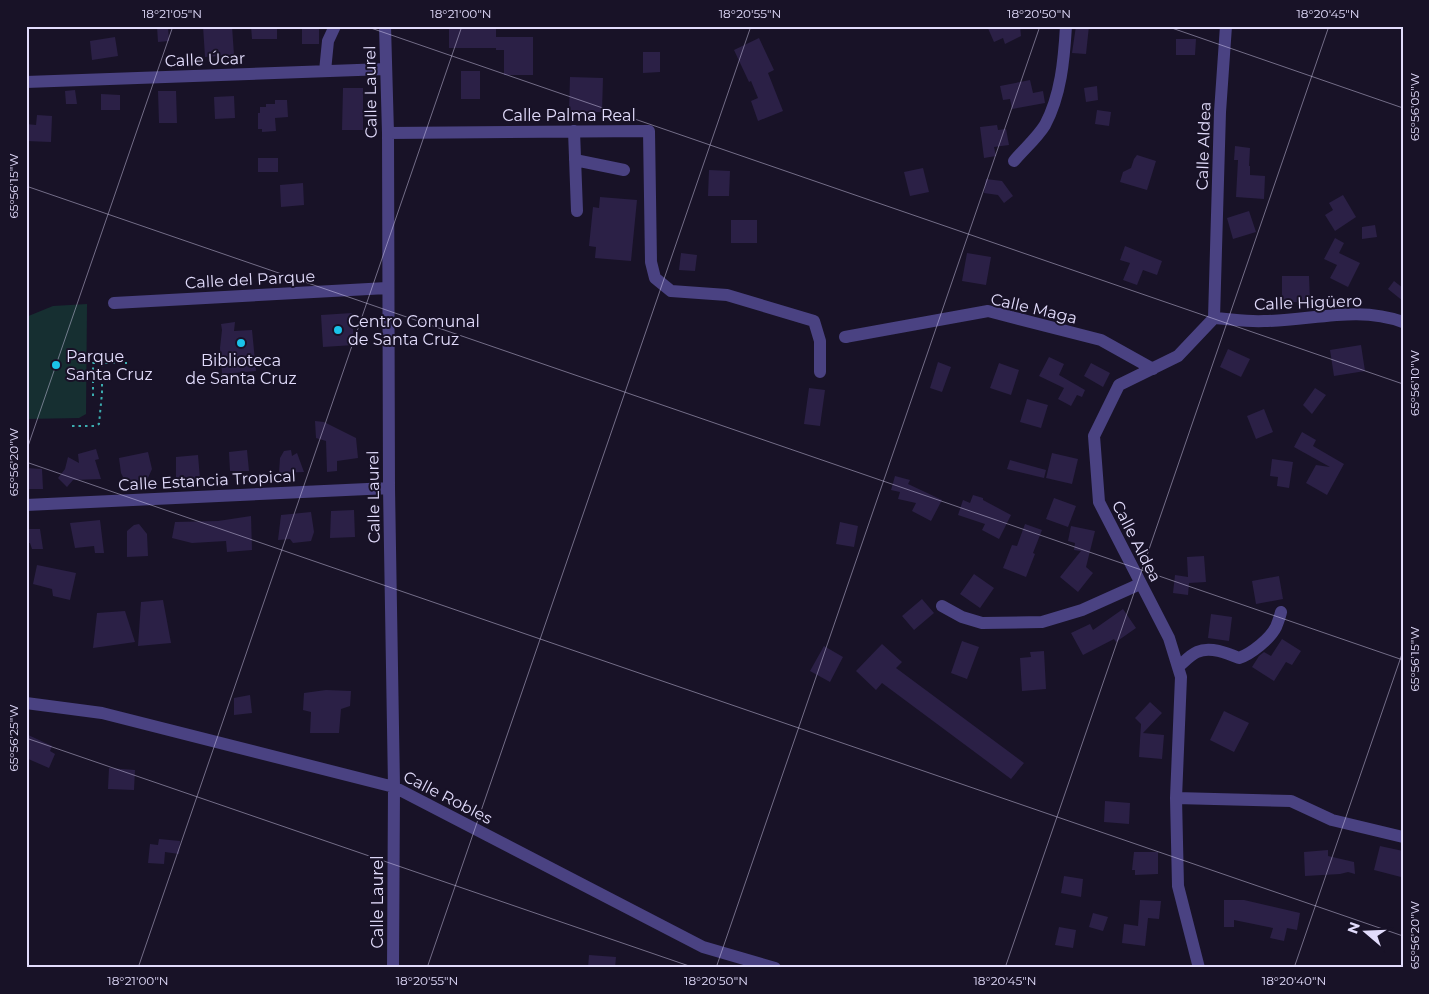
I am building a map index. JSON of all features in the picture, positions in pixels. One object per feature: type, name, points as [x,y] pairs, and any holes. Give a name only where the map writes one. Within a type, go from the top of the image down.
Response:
[{"type":"street","points":[[324,71],[328,41],[334,26]]},
{"type":"street","name":"Calle Laurel","points":[[385,26],[388,133],[389,488],[394,787],[392,968]]},
{"type":"street","points":[[1014,161],[1044,126],[1056,99],[1063,64],[1066,26]]},
{"type":"street","name":"Calle Aldea","points":[[1200,968],[1178,886],[1176,798],[1181,677],[1169,638],[1099,502],[1094,436],[1119,385],[1178,356],[1214,318],[1220,112],[1226,26]]},
{"type":"street","name":"Calle Úcar","points":[[26,82],[385,69]]},
{"type":"street","points":[[574,131],[577,211]]},
{"type":"street","name":"Calle Palma Real","points":[[388,133],[649,131],[651,262],[655,278],[671,291],[727,295],[814,321],[820,341],[820,372]]},
{"type":"street","points":[[575,160],[624,170]]},
{"type":"street","name":"Calle del Parque","points":[[114,303],[388,288]]},
{"type":"street","name":"Calle Maga","points":[[846,337],[988,312],[1100,340],[1153,369]]},
{"type":"street","name":"Calle Higüero","points":[[1214,318],[1265,322],[1343,313],[1390,317],[1403,322]]},
{"type":"street","name":"Calle Estancia Tropical","points":[[26,505],[389,488]]},
{"type":"street","points":[[942,606],[962,617],[982,623],[1042,622],[1082,610],[1140,584]]},
{"type":"street","points":[[1178,667],[1196,652],[1208,650],[1239,658],[1247,655],[1260,646],[1275,629],[1281,612]]},
{"type":"street","name":"Calle Robles","points":[[26,703],[102,713],[394,787],[703,947],[775,968]]},
{"type":"street","points":[[1176,798],[1291,801],[1332,820],[1403,837]]},
{"type":"path","points":[[93,396],[92,363],[127,362]]},
{"type":"path","points":[[72,426],[94,426],[99,424],[102,363]]},
{"type":"green space","name":"Parque Santa Cruz","points":[[87,304],[86,414],[79,418],[26,419],[26,317],[53,306]]},
{"type":"building","points":[[157,26],[168,26],[169,41],[158,42]]},
{"type":"building","points":[[203,26],[232,26],[234,55],[205,57]]},
{"type":"building","points":[[251,26],[277,26],[277,39],[252,39]]},
{"type":"building","points":[[302,26],[319,27],[319,44],[302,44]]},
{"type":"building","points":[[496,26],[496,37],[533,37],[533,75],[504,75],[504,50],[496,50],[496,48],[449,48],[449,27]]},
{"type":"building","points":[[987,26],[1020,26],[1021,36],[1005,44],[1003,38],[994,42]]},
{"type":"building","points":[[1076,26],[1089,26],[1086,54],[1072,53]]},
{"type":"building","points":[[115,37],[118,56],[92,60],[90,41]]},
{"type":"building","points":[[759,38],[774,70],[768,73],[783,111],[758,121],[751,101],[758,98],[734,50]]},
{"type":"building","points":[[1176,39],[1196,39],[1195,55],[1176,55]]},
{"type":"building","points":[[643,52],[660,52],[660,72],[643,73]]},
{"type":"building","points":[[461,71],[480,71],[480,99],[461,99]]},
{"type":"building","points":[[570,77],[603,78],[602,112],[569,112]]},
{"type":"building","points":[[1030,80],[1033,93],[1043,91],[1045,103],[1012,109],[1010,99],[1003,100],[1000,86]]},
{"type":"building","points":[[1097,86],[1098,100],[1086,102],[1084,88]]},
{"type":"building","points":[[343,88],[363,88],[363,130],[342,130]]},
{"type":"building","points":[[75,90],[77,104],[66,104],[65,91]]},
{"type":"building","points":[[158,91],[176,91],[177,123],[159,123]]},
{"type":"building","points":[[101,94],[120,95],[120,110],[101,110]]},
{"type":"building","points":[[234,96],[235,118],[215,119],[214,97]]},
{"type":"building","points":[[275,100],[287,100],[288,117],[275,118],[276,131],[262,132],[262,129],[258,129],[260,107],[266,107],[266,104],[275,104]]},
{"type":"building","points":[[1097,110],[1111,112],[1109,126],[1095,124]]},
{"type":"building","points":[[37,115],[52,116],[51,142],[26,141],[26,124],[36,125]]},
{"type":"building","points":[[997,125],[998,130],[1006,129],[1009,145],[994,147],[996,156],[984,158],[980,127]]},
{"type":"building","points":[[1235,146],[1250,148],[1250,175],[1265,176],[1264,199],[1236,197],[1238,160],[1234,160]]},
{"type":"building","points":[[1137,155],[1156,161],[1147,190],[1120,182],[1123,172],[1131,168]]},
{"type":"building","points":[[258,158],[278,158],[278,172],[258,172]]},
{"type":"building","points":[[923,168],[929,192],[910,196],[904,172]]},
{"type":"building","points":[[709,170],[730,171],[729,196],[708,196]]},
{"type":"building","points":[[986,179],[1002,181],[1013,196],[1004,203],[998,195],[984,193]]},
{"type":"building","points":[[303,183],[304,205],[281,207],[280,185]]},
{"type":"building","points":[[1343,195],[1356,217],[1335,231],[1325,215],[1333,210],[1329,203]]},
{"type":"building","points":[[600,197],[637,200],[631,261],[595,258],[596,247],[589,246],[593,207],[599,208]]},
{"type":"building","points":[[1249,211],[1256,232],[1233,239],[1227,218]]},
{"type":"building","points":[[731,220],[757,220],[757,243],[731,243]]},
{"type":"building","points":[[1375,225],[1377,237],[1362,239],[1362,227]]},
{"type":"building","points":[[1335,238],[1344,243],[1339,253],[1360,263],[1348,287],[1330,278],[1337,265],[1324,259]]},
{"type":"building","points":[[1125,246],[1162,261],[1157,275],[1143,270],[1137,285],[1123,280],[1130,263],[1120,260]]},
{"type":"building","points":[[681,253],[697,255],[695,271],[679,270]]},
{"type":"building","points":[[967,253],[991,257],[986,285],[962,281]]},
{"type":"building","points":[[1282,276],[1309,276],[1310,302],[1282,302]]},
{"type":"building","points":[[1394,281],[1403,288],[1403,301],[1388,289]]},
{"type":"building","name":"Centro Comunal de Santa Cruz","points":[[352,313],[354,345],[323,347],[321,315]]},
{"type":"building","points":[[235,322],[234,331],[252,330],[256,371],[222,374],[221,324]]},
{"type":"building","points":[[1361,345],[1365,371],[1334,376],[1330,350]]},
{"type":"building","points":[[1228,349],[1250,359],[1241,377],[1220,367]]},
{"type":"building","points":[[1049,357],[1064,364],[1059,375],[1085,390],[1082,397],[1077,395],[1071,406],[1058,399],[1064,388],[1039,376]]},
{"type":"building","points":[[938,362],[951,367],[942,392],[930,388]]},
{"type":"building","points":[[999,363],[1019,370],[1011,395],[990,388]]},
{"type":"building","points":[[1091,363],[1110,373],[1103,387],[1084,376]]},
{"type":"building","points":[[809,388],[825,390],[820,426],[804,424]]},
{"type":"building","points":[[1315,388],[1326,395],[1312,414],[1303,405]]},
{"type":"building","points":[[1027,399],[1048,405],[1041,428],[1020,422]]},
{"type":"building","points":[[1264,409],[1273,432],[1256,439],[1247,416]]},
{"type":"building","points":[[315,421],[324,422],[356,438],[358,458],[337,461],[337,471],[327,472],[326,441],[316,438]]},
{"type":"building","points":[[1302,432],[1316,440],[1313,446],[1344,464],[1327,495],[1306,483],[1316,465],[1330,467],[1294,447]]},
{"type":"building","points":[[96,449],[99,459],[95,460],[101,479],[73,480],[67,487],[58,478],[65,469],[68,457],[79,463],[78,454]]},
{"type":"building","points":[[247,450],[249,471],[230,471],[229,452]]},
{"type":"building","points":[[291,450],[292,456],[297,453],[304,472],[279,473],[280,458],[284,451]]},
{"type":"building","points":[[148,452],[152,469],[147,480],[125,481],[121,473],[119,458]]},
{"type":"building","points":[[1052,453],[1078,459],[1072,484],[1046,478]]},
{"type":"building","points":[[198,455],[200,479],[176,481],[176,457]]},
{"type":"building","points":[[1272,459],[1293,462],[1289,488],[1277,486],[1278,477],[1270,476]]},
{"type":"building","points":[[1010,460],[1046,470],[1044,478],[1007,469]]},
{"type":"building","points":[[26,468],[42,469],[43,489],[26,489]]},
{"type":"building","points":[[895,476],[910,480],[908,484],[942,500],[931,521],[912,511],[916,503],[898,499],[900,492],[891,490]]},
{"type":"building","points":[[973,495],[983,498],[983,500],[1011,515],[999,539],[982,530],[985,524],[958,515],[963,500],[970,503]]},
{"type":"building","points":[[1054,498],[1076,506],[1068,527],[1046,519]]},
{"type":"building","points":[[354,510],[355,537],[330,538],[331,511]]},
{"type":"building","points":[[311,512],[314,532],[311,541],[293,543],[290,539],[278,540],[281,515]]},
{"type":"building","points":[[251,516],[252,550],[227,552],[226,541],[192,543],[172,538],[175,522],[218,521]]},
{"type":"building","points":[[100,520],[104,553],[95,553],[94,546],[75,548],[70,523]]},
{"type":"building","points":[[840,522],[858,526],[854,547],[836,544]]},
{"type":"building","points":[[139,524],[147,534],[148,556],[127,557],[127,531],[134,525]]},
{"type":"building","points":[[1025,524],[1042,530],[1026,577],[1003,568],[1012,545],[1017,546]]},
{"type":"building","points":[[1071,526],[1095,531],[1086,567],[1093,573],[1078,592],[1060,577],[1081,551],[1074,550],[1075,543],[1068,541]]},
{"type":"building","points":[[26,529],[40,529],[43,549],[32,549],[30,543],[26,543]]},
{"type":"building","points":[[1204,556],[1206,582],[1189,583],[1188,595],[1173,593],[1175,575],[1188,577],[1187,557]]},
{"type":"building","points":[[37,565],[76,573],[70,600],[53,596],[52,589],[33,584]]},
{"type":"building","points":[[974,574],[994,588],[980,608],[960,594]]},
{"type":"building","points":[[1279,576],[1283,599],[1256,604],[1252,581]]},
{"type":"building","points":[[922,599],[934,613],[914,630],[902,616]]},
{"type":"building","points":[[163,600],[171,643],[138,646],[141,602]]},
{"type":"building","points":[[1123,609],[1136,628],[1116,642],[1114,639],[1083,655],[1071,633],[1090,624],[1093,630]]},
{"type":"building","points":[[125,611],[135,642],[93,648],[97,613]]},
{"type":"building","points":[[1211,614],[1232,617],[1229,641],[1208,638]]},
{"type":"building","points":[[1282,639],[1301,651],[1292,665],[1286,662],[1274,681],[1252,667],[1264,652],[1271,656]]},
{"type":"building","points":[[962,641],[979,647],[967,679],[951,673]]},
{"type":"building","points":[[882,644],[902,662],[896,668],[1024,763],[1011,779],[882,683],[876,690],[856,671]]},
{"type":"building","points":[[824,646],[843,657],[830,682],[810,671]]},
{"type":"building","points":[[1044,651],[1046,689],[1022,691],[1020,658],[1031,657],[1030,652]]},
{"type":"building","points":[[326,690],[351,691],[350,706],[341,709],[339,733],[310,733],[311,712],[303,710],[304,693]]},
{"type":"building","points":[[250,695],[252,713],[234,715],[234,698]]},
{"type":"building","points":[[1150,702],[1162,713],[1143,733],[1164,735],[1162,759],[1139,757],[1141,724],[1135,718]]},
{"type":"building","points":[[1224,711],[1249,723],[1234,752],[1210,740]]},
{"type":"building","points":[[26,734],[52,746],[50,751],[55,754],[49,768],[26,758]]},
{"type":"building","points":[[109,768],[135,770],[134,790],[108,789]]},
{"type":"building","points":[[1105,801],[1130,803],[1129,824],[1104,822]]},
{"type":"building","points":[[159,839],[180,841],[179,854],[165,852],[164,864],[148,863],[150,844],[158,845]]},
{"type":"building","points":[[1380,846],[1403,851],[1401,877],[1374,870]]},
{"type":"building","points":[[1328,850],[1328,856],[1354,862],[1355,874],[1348,872],[1305,876],[1304,852]]},
{"type":"building","points":[[1134,852],[1158,852],[1158,874],[1135,875],[1135,870],[1132,870]]},
{"type":"building","points":[[1064,876],[1083,879],[1081,897],[1061,893]]},
{"type":"building","points":[[1140,900],[1161,901],[1159,919],[1148,918],[1145,946],[1122,943],[1124,924],[1138,926]]},
{"type":"building","points":[[1224,900],[1244,900],[1300,913],[1297,930],[1287,928],[1284,941],[1270,938],[1273,928],[1234,920],[1234,927],[1224,927]]},
{"type":"building","points":[[1093,913],[1108,917],[1103,931],[1089,927]]},
{"type":"building","points":[[1059,927],[1076,930],[1073,948],[1055,945]]},
{"type":"building","points":[[589,955],[616,957],[615,968],[588,968]]},
{"type":"place","name":"Centro Comunal de Santa Cruz","points":[[338,330]]},
{"type":"place","name":"Biblioteca de Santa Cruz","points":[[241,343]]},
{"type":"place","name":"Parque Santa Cruz","points":[[56,365]]}]
